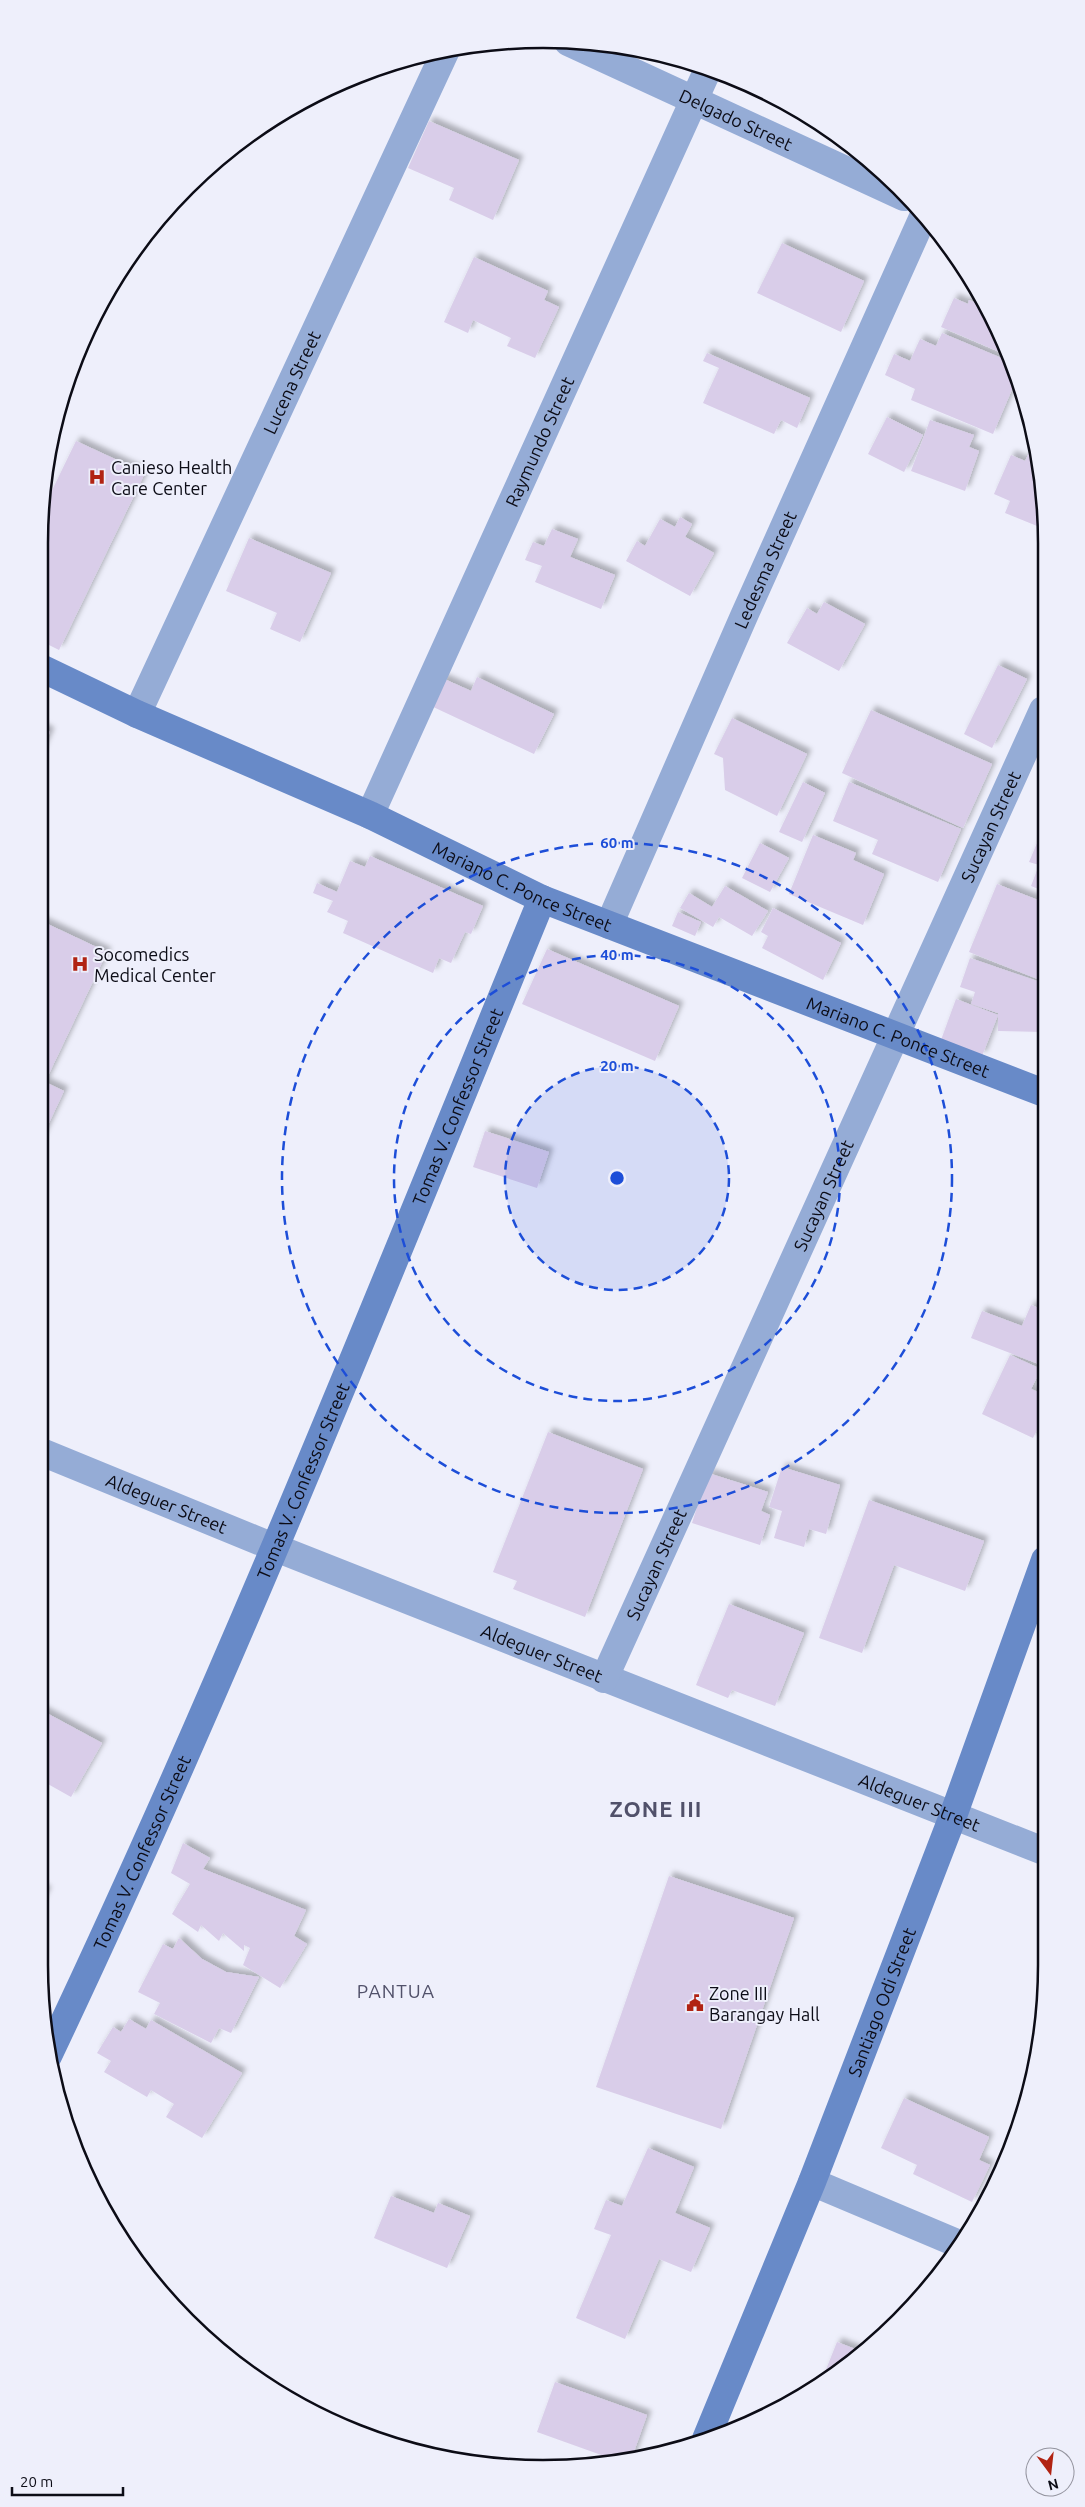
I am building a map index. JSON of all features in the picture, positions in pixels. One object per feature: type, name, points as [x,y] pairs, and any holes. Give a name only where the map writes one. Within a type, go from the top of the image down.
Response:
[{"type":"street","name":"Delgado Street","points":[[585,50],[893,192]]},
{"type":"street","name":"Lucena Street","points":[[137,714],[442,58]]},
{"type":"street","name":"Raymundo Street","points":[[370,815],[706,75]]},
{"type":"street","name":"Ledesma Street","points":[[610,926],[744,616],[920,223]]},
{"type":"street","name":"Mariano C. Ponce Street","points":[[48,671],[137,714],[370,815],[542,899],[1038,1092]]},
{"type":"street","name":"Sucayan Street","points":[[604,1679],[1038,721]]},
{"type":"street","name":"Tomas V. Confessor Street","points":[[54,2043],[169,1791],[276,1548],[542,899]]},
{"type":"street","name":"Aldeguer Street","points":[[48,1455],[604,1679],[1038,1849]]},
{"type":"street","name":"Santiago Odi Street","points":[[710,2430],[812,2182],[953,1816],[1038,1579]]},
{"type":"street","points":[[812,2182],[953,2241]]},
{"type":"building","points":[[429,121],[519,160],[493,220],[449,200],[454,188],[408,168]]},
{"type":"building","points":[[782,243],[864,281],[841,332],[757,293]]},
{"type":"building","points":[[474,257],[548,291],[544,300],[559,307],[535,358],[507,346],[511,338],[473,320],[468,333],[444,322]]},
{"type":"building","points":[[954,298],[968,304],[969,300],[975,302],[999,352],[941,327]]},
{"type":"building","points":[[942,333],[1002,358],[1013,388],[993,434],[911,400],[915,389],[885,375],[894,354],[910,361],[920,339],[936,346]]},
{"type":"building","points":[[707,353],[810,398],[797,428],[781,420],[774,434],[703,403],[719,368],[703,361]]},
{"type":"building","points":[[887,417],[923,435],[904,472],[868,454]]},
{"type":"building","points":[[930,420],[974,435],[969,447],[979,451],[965,491],[911,471]]},
{"type":"building","points":[[76,441],[145,473],[59,650],[48,644],[48,542],[51,493]]},
{"type":"building","points":[[1029,453],[1037,526],[1005,513],[1010,501],[994,494],[1011,455],[1025,461]]},
{"type":"building","points":[[680,517],[692,524],[685,537],[714,553],[690,596],[626,561],[637,541],[645,546],[660,519],[675,527]]},
{"type":"building","points":[[552,529],[578,539],[570,557],[615,575],[601,609],[535,582],[542,566],[525,560],[533,542],[544,546]]},
{"type":"building","points":[[249,538],[331,573],[300,642],[270,629],[277,613],[226,591]]},
{"type":"building","points":[[824,602],[865,624],[839,671],[787,643],[807,608],[817,614]]},
{"type":"building","points":[[998,665],[1027,679],[992,748],[964,734]]},
{"type":"building","points":[[477,677],[554,714],[534,754],[429,705],[442,678],[471,691]]},
{"type":"building","points":[[871,710],[992,764],[963,828],[842,773]]},
{"type":"building","points":[[732,718],[807,754],[777,816],[725,790],[723,758],[714,754]]},
{"type":"building","points":[[803,782],[825,793],[802,842],[779,832]]},
{"type":"building","points":[[849,782],[961,829],[938,882],[872,854],[878,840],[833,821]]},
{"type":"building","points":[[813,835],[856,853],[853,860],[884,874],[863,925],[789,894]]},
{"type":"building","points":[[1038,841],[1038,865],[1029,862]]},
{"type":"building","points":[[760,843],[789,858],[770,892],[742,878]]},
{"type":"building","points":[[370,856],[483,906],[471,934],[465,932],[451,963],[439,958],[433,973],[343,933],[348,921],[327,912],[333,901],[313,893],[317,883],[337,892],[350,861],[365,867]]},
{"type":"building","points":[[1038,868],[1038,889],[1031,886]]},
{"type":"building","points":[[997,884],[1038,900],[1038,979],[969,952]]},
{"type":"building","points":[[725,886],[768,911],[752,936],[719,917],[713,927],[680,908],[689,893],[712,907]]},
{"type":"building","points":[[773,908],[841,943],[823,980],[762,948],[768,936],[761,932]]},
{"type":"building","points":[[678,912],[701,922],[695,936],[672,926]]},
{"type":"building","points":[[48,924],[107,952],[48,1076]]},
{"type":"building","points":[[547,949],[679,1006],[655,1061],[522,1004]]},
{"type":"building","points":[[970,958],[1038,981],[1038,1032],[998,1031],[998,1013],[971,1004],[975,992],[960,987]]},
{"type":"building","points":[[956,999],[998,1015],[982,1056],[941,1040]]},
{"type":"building","points":[[48,1083],[64,1091],[48,1125]]},
{"type":"building","points":[[485,1131],[549,1152],[537,1188],[473,1167]]},
{"type":"building","points":[[1031,1305],[1038,1308],[1038,1364],[971,1338],[982,1311],[1022,1326]]},
{"type":"building","points":[[1010,1355],[1038,1368],[1038,1375],[1031,1389],[1038,1392],[1038,1428],[1033,1438],[982,1414]]},
{"type":"building","points":[[548,1432],[643,1469],[585,1617],[513,1589],[517,1581],[493,1572]]},
{"type":"building","points":[[782,1467],[840,1485],[826,1534],[809,1529],[804,1547],[774,1538],[782,1511],[769,1507]]},
{"type":"building","points":[[708,1473],[768,1492],[761,1511],[770,1515],[760,1545],[692,1523]]},
{"type":"building","points":[[869,1500],[984,1541],[965,1591],[894,1565],[862,1653],[819,1638]]},
{"type":"building","points":[[729,1604],[804,1633],[775,1706],[732,1690],[728,1698],[696,1685]]},
{"type":"building","points":[[48,1714],[102,1743],[71,1797],[48,1784]]},
{"type":"building","points":[[183,1843],[210,1858],[203,1869],[306,1910],[294,1936],[307,1944],[280,1988],[243,1965],[250,1948],[244,1945],[244,1951],[223,1933],[219,1941],[201,1925],[198,1932],[172,1914],[190,1884],[171,1873]]},
{"type":"building","name":"Zone III Barangay Hall","points":[[669,1876],[794,1918],[721,2129],[596,2087]]},
{"type":"building","points":[[179,1938],[202,1959],[226,1972],[259,1977],[231,2033],[219,2028],[211,2043],[154,2014],[160,2003],[138,1992],[163,1944],[173,1949]]},
{"type":"building","points":[[129,2019],[146,2029],[151,2020],[242,2073],[202,2138],[166,2117],[174,2104],[151,2090],[147,2097],[104,2072],[111,2061],[97,2053],[113,2027],[121,2032]]},
{"type":"building","points":[[904,2098],[989,2137],[979,2160],[990,2165],[972,2202],[913,2174],[917,2165],[881,2148]]},
{"type":"building","points":[[648,2148],[694,2167],[675,2213],[710,2228],[691,2272],[659,2259],[625,2339],[576,2318],[611,2235],[594,2229],[606,2200],[622,2206]]},
{"type":"building","points":[[391,2196],[434,2213],[438,2203],[470,2216],[447,2268],[374,2238]]},
{"type":"building","points":[[837,2342],[854,2349],[844,2357],[826,2370]]},
{"type":"building","points":[[555,2382],[647,2415],[634,2451],[607,2455],[602,2455],[537,2432]]},
{"type":"place","name":"Canieso Health Care Center","points":[[97,477]]},
{"type":"place","name":"Socomedics Medical Center","points":[[80,964]]},
{"type":"place","name":"Zone III Barangay Hall","points":[[695,2003]]},
{"type":"district","name":"ZONE III","points":[[656,1808]]},
{"type":"district","name":"PANTUA","points":[[396,1991]]}]
